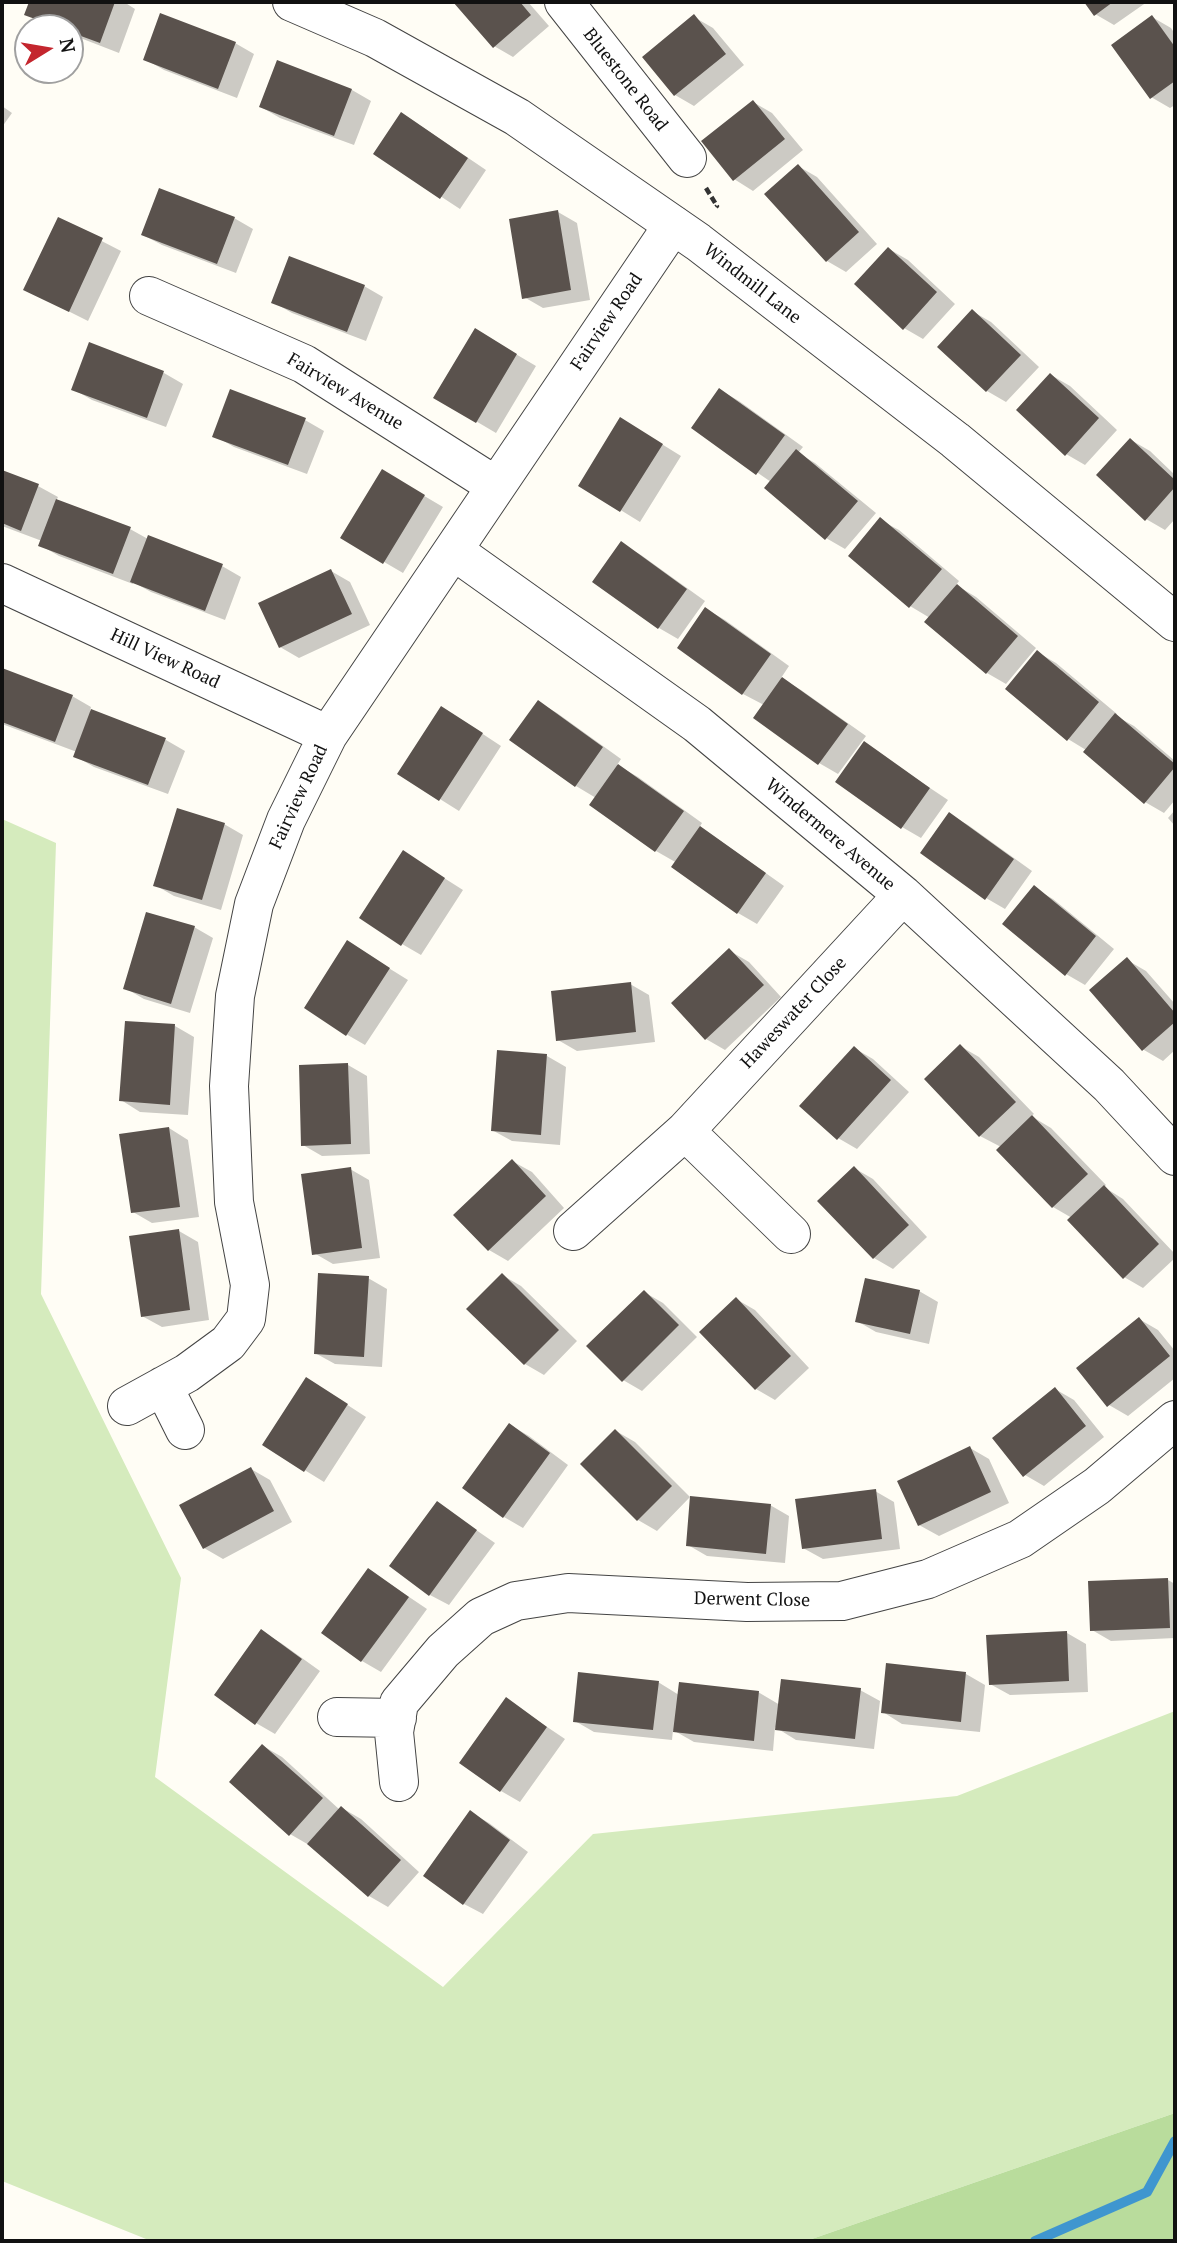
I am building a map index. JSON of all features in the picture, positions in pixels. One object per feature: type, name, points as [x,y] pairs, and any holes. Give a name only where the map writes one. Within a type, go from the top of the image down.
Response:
[{"type":"street","name":"Windmill Lane","points":[[292,2],[375,38],[517,117],[673,225],[955,440],[1175,622]]},
{"type":"street","name":"Bluestone Road","points":[[564,2],[687,158]]},
{"type":"street","name":"Fairview Road","points":[[127,1406],[187,1373],[228,1343],[246,1319],[250,1285],[234,1202],[229,1086],[234,996],[254,904],[286,820],[328,736],[673,225]]},
{"type":"street","name":"Fairview Avenue","points":[[149,296],[304,364],[496,486]]},
{"type":"street","name":"Windermere Avenue","points":[[454,551],[697,724],[903,895],[1109,1085],[1175,1156]]},
{"type":"street","name":"Hill View Road","points":[[2,583],[328,736]]},
{"type":"street","name":"Haweswater Close","points":[[573,1231],[685,1131],[903,895]]},
{"type":"street","points":[[685,1131],[791,1234]]},
{"type":"street","points":[[163,1385],[185,1430]]},
{"type":"street","name":"Derwent Close","points":[[400,1782],[394,1732],[400,1703],[443,1651],[481,1617],[516,1601],[568,1593],[747,1602],[842,1601],[928,1579],[1020,1539],[1097,1486],[1175,1420]]},
{"type":"street","points":[[337,1717],[397,1718]]},
{"type":"green space","points":[[2,819],[56,843],[41,1294],[181,1578],[155,1777],[443,1987],[593,1834],[957,1796],[1175,1711],[1175,2113],[806,2241],[151,2241],[2,2181]]},
{"type":"green space","points":[[1175,2113],[1175,2241],[806,2241]]},
{"type":"building","points":[[29,2],[115,2],[100,43],[84,37],[84,14],[24,14]]},
{"type":"building","points":[[453,2],[520,2],[531,15],[493,48]]},
{"type":"building","points":[[1084,2],[1113,2],[1094,16]]},
{"type":"building","points":[[160,13],[236,42],[218,89],[143,60]]},
{"type":"building","points":[[694,14],[726,54],[674,96],[642,57]]},
{"type":"building","points":[[1152,15],[1175,47],[1175,81],[1150,99],[1111,45]]},
{"type":"building","points":[[277,60],[352,89],[334,136],[259,107]]},
{"type":"building","points":[[753,100],[785,139],[733,181],[701,141]]},
{"type":"building","points":[[401,112],[468,158],[440,199],[373,154]]},
{"type":"building","points":[[798,164],[859,232],[826,262],[764,194]]},
{"type":"building","points":[[159,188],[235,217],[217,264],[141,235]]},
{"type":"building","points":[[558,210],[571,290],[522,299],[509,219]]},
{"type":"building","points":[[58,217],[103,238],[69,312],[23,290]]},
{"type":"building","points":[[888,247],[937,292],[903,330],[854,284]]},
{"type":"building","points":[[289,256],[365,285],[347,332],[271,303]]},
{"type":"building","points":[[972,309],[1021,355],[986,392],[937,347]]},
{"type":"building","points":[[475,328],[517,354],[476,423],[433,398]]},
{"type":"building","points":[[89,342],[164,371],[147,418],[71,390]]},
{"type":"building","points":[[1050,373],[1099,418],[1065,456],[1016,410]]},
{"type":"building","points":[[719,388],[785,435],[756,475],[691,428]]},
{"type":"building","points":[[230,389],[306,418],[288,465],[212,437]]},
{"type":"building","points":[[620,417],[663,444],[620,512],[578,486]]},
{"type":"building","points":[[1130,438],[1175,480],[1175,487],[1145,521],[1096,475]]},
{"type":"building","points":[[796,449],[858,501],[825,540],[764,488]]},
{"type":"building","points":[[382,469],[425,495],[383,564],[340,538]]},
{"type":"building","points":[[2,470],[39,484],[21,531],[2,523]]},
{"type":"building","points":[[56,499],[131,527],[113,574],[38,546]]},
{"type":"building","points":[[880,517],[942,569],[909,608],[848,556]]},
{"type":"building","points":[[148,535],[223,564],[205,611],[130,582]]},
{"type":"building","points":[[621,541],[687,589],[658,629],[592,582]]},
{"type":"building","points":[[331,569],[352,614],[279,648],[258,603]]},
{"type":"building","points":[[957,584],[1018,636],[986,674],[924,622]]},
{"type":"building","points":[[705,607],[771,654],[742,695],[677,648]]},
{"type":"building","points":[[1037,650],[1099,702],[1067,741],[1005,689]]},
{"type":"building","points":[[2,668],[73,695],[55,742],[2,722]]},
{"type":"building","points":[[782,677],[848,724],[818,765],[753,718]]},
{"type":"building","points":[[538,700],[603,747],[575,787],[509,740]]},
{"type":"building","points":[[441,706],[483,733],[439,801],[397,774]]},
{"type":"building","points":[[91,709],[166,738],[148,785],[73,757]]},
{"type":"building","points":[[1115,713],[1175,764],[1144,804],[1083,752]]},
{"type":"building","points":[[864,741],[930,788],[901,829],[835,782]]},
{"type":"building","points":[[618,764],[684,811],[655,852],[589,805]]},
{"type":"building","points":[[177,808],[225,823],[202,900],[153,886]]},
{"type":"building","points":[[949,812],[1014,859],[985,900],[920,853]]},
{"type":"building","points":[[700,826],[766,873],[737,914],[671,867]]},
{"type":"building","points":[[403,850],[445,878],[401,946],[359,918]]},
{"type":"building","points":[[1034,885],[1096,936],[1065,976],[1002,924]]},
{"type":"building","points":[[146,912],[195,926],[171,1004],[123,989]]},
{"type":"building","points":[[347,940],[390,968],[346,1036],[304,1008]]},
{"type":"building","points":[[729,948],[764,985],[705,1040],[671,1003]]},
{"type":"building","points":[[1127,957],[1175,1013],[1175,1022],[1142,1051],[1089,990]]},
{"type":"building","points":[[631,982],[636,1032],[556,1041],[551,991]]},
{"type":"building","points":[[125,1021],[175,1024],[170,1105],[119,1101]]},
{"type":"building","points":[[960,1044],[1016,1102],[979,1137],[924,1079]]},
{"type":"building","points":[[854,1046],[891,1080],[837,1140],[799,1106]]},
{"type":"building","points":[[497,1050],[547,1054],[541,1135],[491,1131]]},
{"type":"building","points":[[348,1063],[351,1144],[301,1146],[299,1065]]},
{"type":"building","points":[[1032,1115],[1088,1174],[1052,1208],[996,1150]]},
{"type":"building","points":[[169,1127],[180,1207],[131,1213],[119,1134]]},
{"type":"building","points":[[512,1159],[546,1196],[488,1251],[453,1215]]},
{"type":"building","points":[[854,1166],[909,1225],[873,1259],[817,1201]]},
{"type":"building","points":[[351,1167],[362,1248],[312,1255],[301,1174]]},
{"type":"building","points":[[1104,1185],[1159,1244],[1123,1279],[1067,1220]]},
{"type":"building","points":[[179,1229],[190,1310],[141,1317],[129,1236]]},
{"type":"building","points":[[318,1273],[369,1276],[364,1357],[314,1354]]},
{"type":"building","points":[[502,1273],[559,1330],[524,1365],[466,1309]]},
{"type":"building","points":[[865,1278],[920,1290],[910,1334],[855,1322]]},
{"type":"building","points":[[644,1290],[679,1325],[622,1382],[586,1346]]},
{"type":"building","points":[[736,1297],[791,1356],[755,1390],[699,1332]]},
{"type":"building","points":[[1139,1317],[1170,1356],[1107,1407],[1076,1368]]},
{"type":"building","points":[[306,1377],[348,1404],[304,1472],[262,1445]]},
{"type":"building","points":[[1055,1387],[1086,1426],[1023,1477],[992,1438]]},
{"type":"building","points":[[509,1423],[550,1453],[503,1518],[462,1488]]},
{"type":"building","points":[[615,1429],[672,1486],[637,1521],[580,1464]]},
{"type":"building","points":[[970,1446],[991,1492],[918,1526],[897,1481]]},
{"type":"building","points":[[251,1467],[274,1511],[203,1549],[179,1505]]},
{"type":"building","points":[[876,1489],[882,1539],[802,1549],[795,1499]]},
{"type":"building","points":[[690,1496],[771,1504],[766,1554],[686,1546]]},
{"type":"building","points":[[437,1501],[477,1530],[429,1596],[389,1566]]},
{"type":"building","points":[[368,1568],[409,1597],[361,1662],[321,1633]]},
{"type":"building","points":[[1168,1578],[1170,1628],[1090,1631],[1088,1581]]},
{"type":"building","points":[[261,1629],[302,1659],[255,1725],[214,1695]]},
{"type":"building","points":[[1067,1631],[1069,1681],[989,1685],[986,1635]]},
{"type":"building","points":[[886,1663],[966,1672],[961,1722],[881,1713]]},
{"type":"building","points":[[578,1672],[659,1681],[653,1730],[573,1722]]},
{"type":"building","points":[[781,1679],[861,1688],[855,1739],[775,1730]]},
{"type":"building","points":[[679,1682],[759,1691],[754,1741],[673,1732]]},
{"type":"building","points":[[506,1697],[547,1727],[500,1792],[459,1763]]},
{"type":"building","points":[[262,1744],[323,1798],[289,1836],[229,1782]]},
{"type":"building","points":[[341,1806],[401,1860],[368,1897],[307,1844]]},
{"type":"building","points":[[470,1810],[510,1840],[463,1905],[423,1876]]},
{"type":"waterway","points":[[1035,2241],[1147,2192],[1175,2141]]}]
